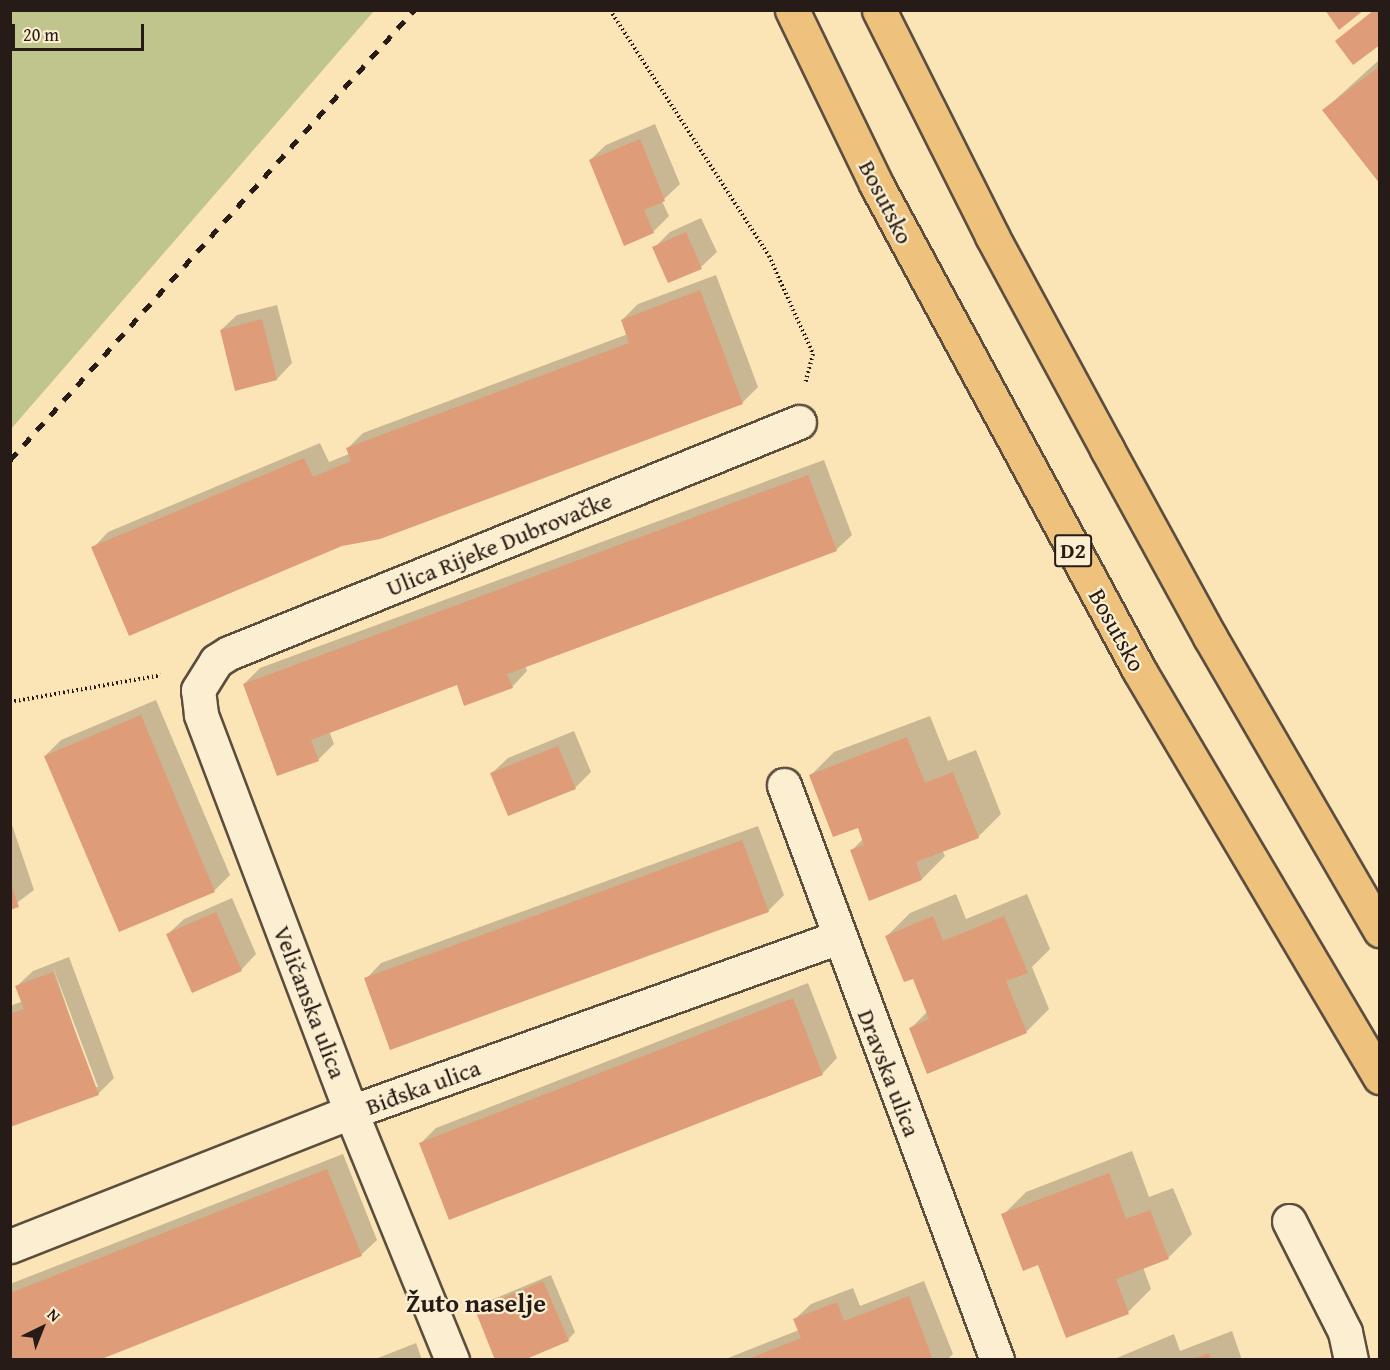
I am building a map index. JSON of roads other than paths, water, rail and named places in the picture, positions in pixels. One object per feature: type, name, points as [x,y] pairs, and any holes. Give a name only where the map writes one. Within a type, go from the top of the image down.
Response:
[{"type":"highway","name":"Bosutsko","points":[[792,10],[881,194],[1133,659],[1380,1077]]},
{"type":"highway","points":[[879,10],[992,236],[1192,606],[1380,930]]},
{"type":"street","name":"Ulica Rijeke Dubrovačke","points":[[206,676],[216,661],[229,653],[799,422]]},
{"type":"street","name":"Veličanska ulica","points":[[206,676],[198,690],[201,714],[351,1112],[452,1359]]},
{"type":"street","name":"Dravska ulica","points":[[784,785],[997,1359]]},
{"type":"street","name":"Biđska ulica","points":[[10,1246],[351,1112],[839,937]]},
{"type":"street","points":[[1289,1221],[1345,1332],[1351,1359]]},
{"type":"railway","points":[[10,460],[414,10]]},
{"type":"district","name":"Žuto naselje","points":[[476,1303]]}]
